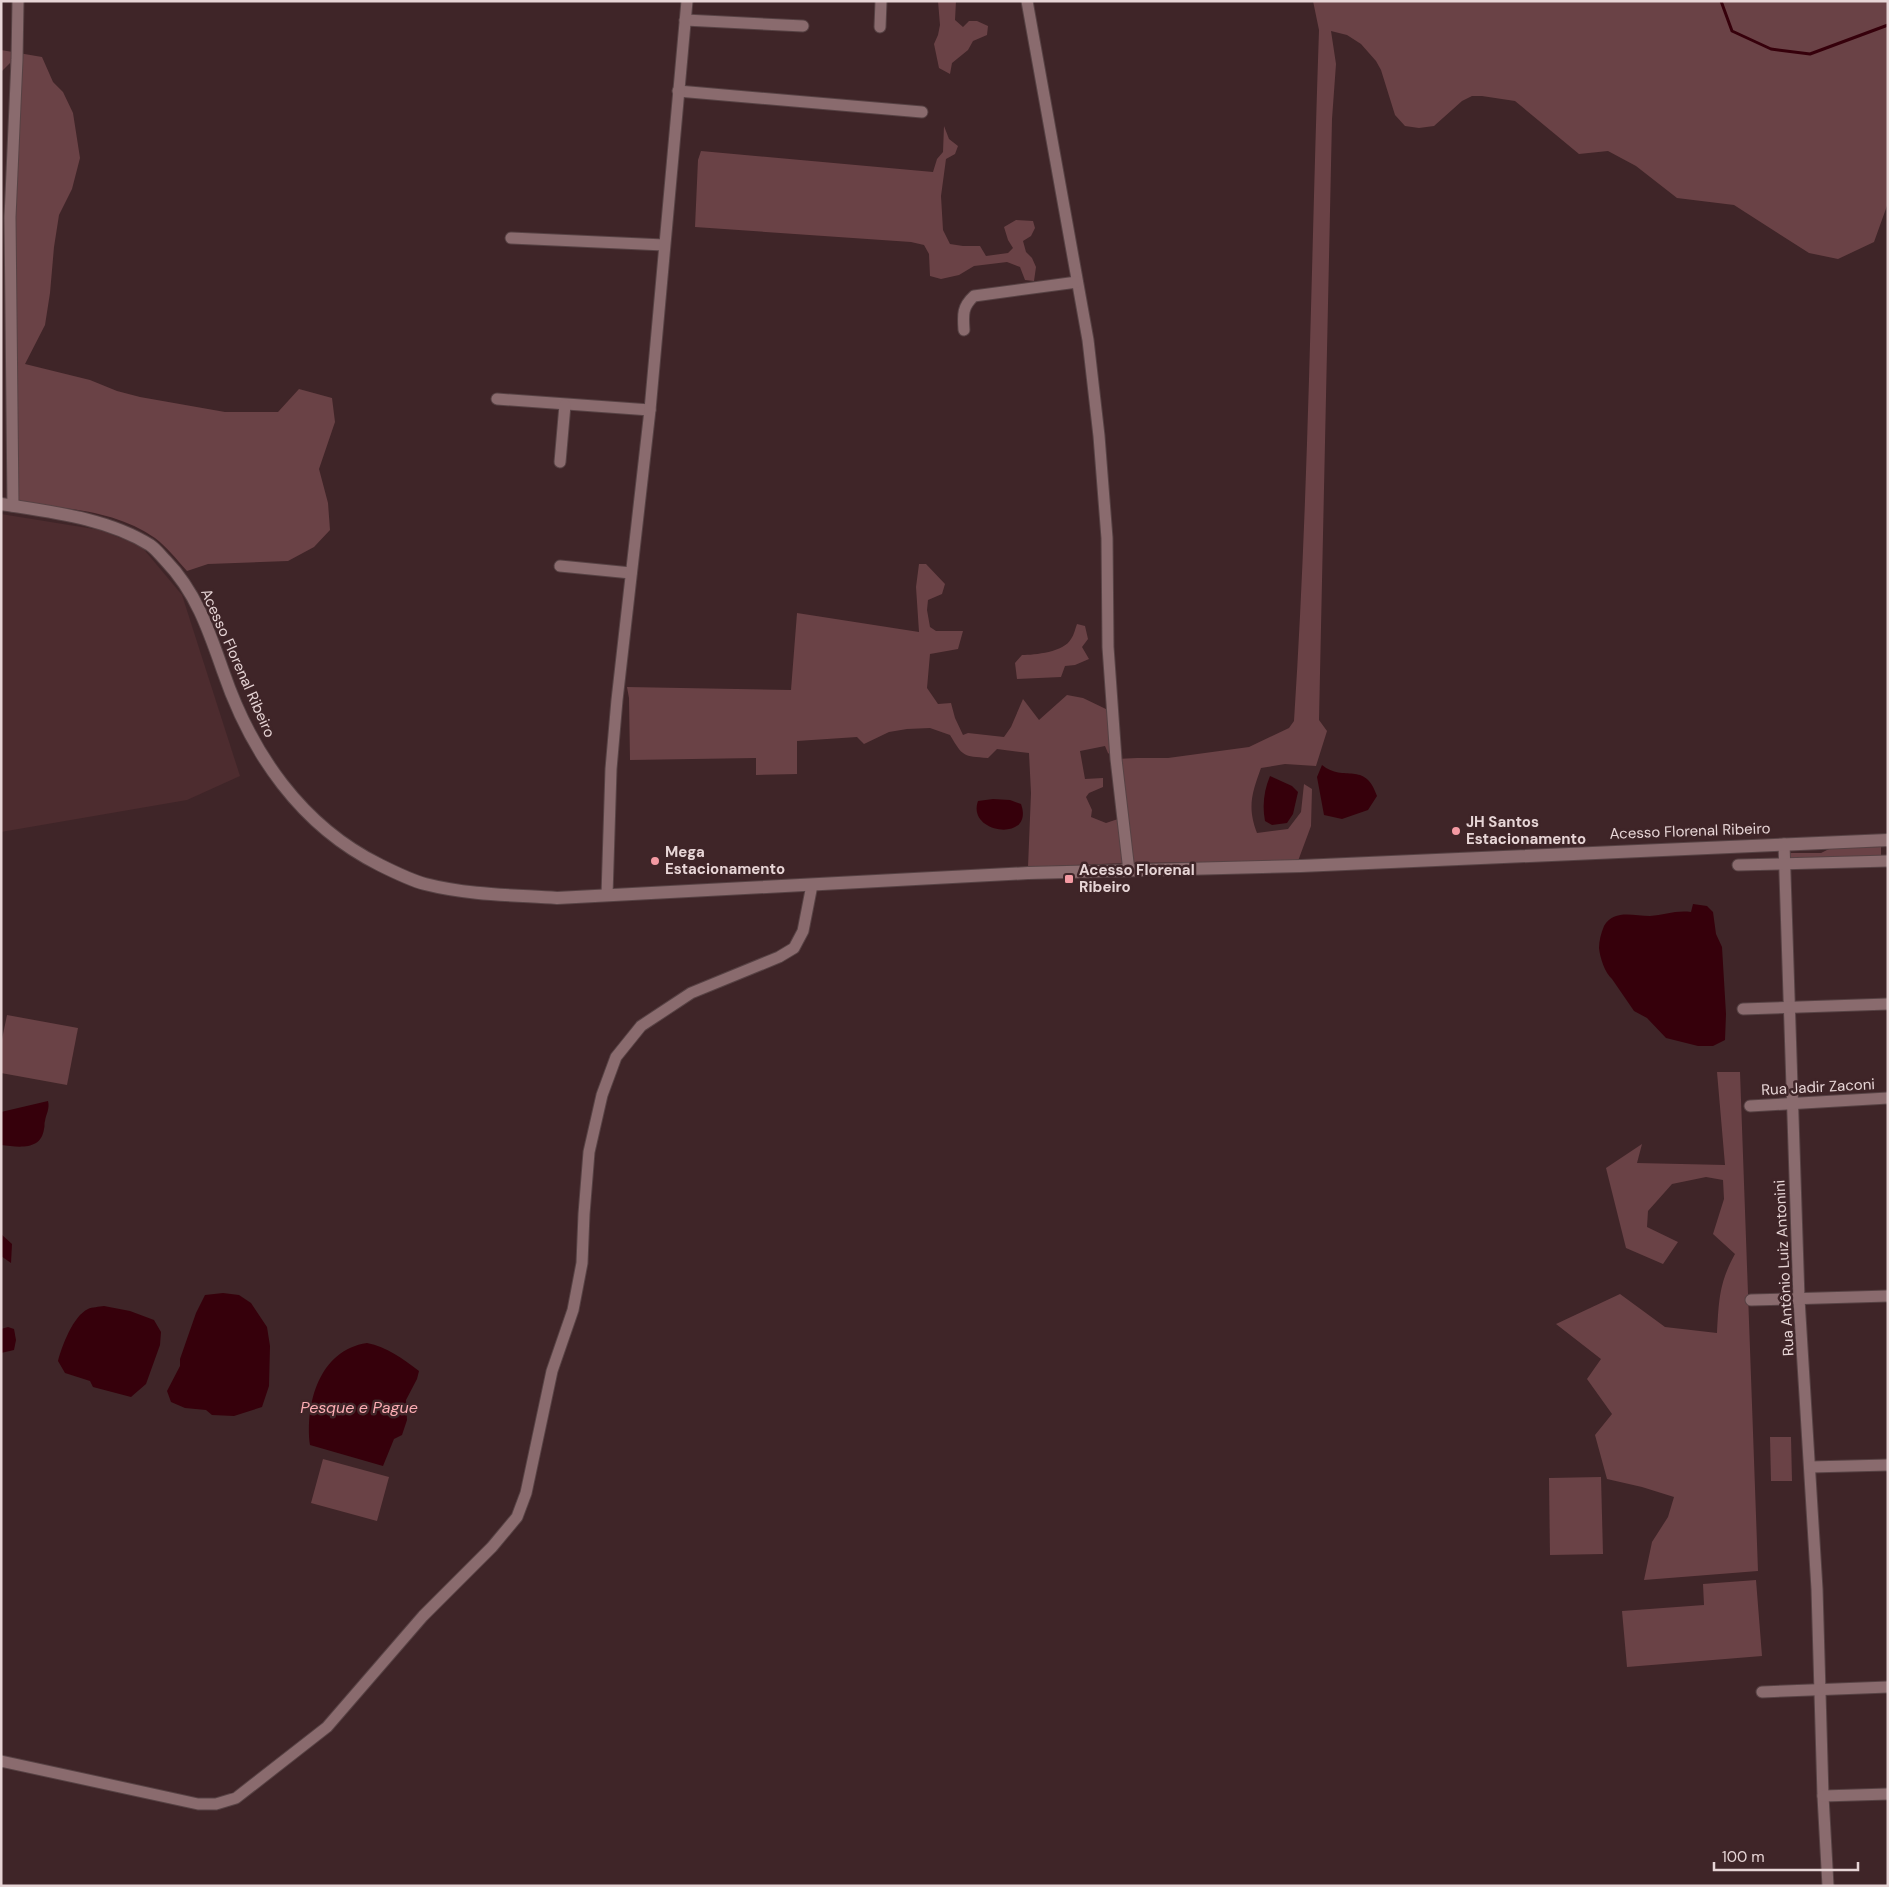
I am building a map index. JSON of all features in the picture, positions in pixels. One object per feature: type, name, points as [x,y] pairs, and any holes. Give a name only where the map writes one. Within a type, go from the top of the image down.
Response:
[{"type":"street","points":[[7,505],[10,217],[18,60],[18,1]]},
{"type":"street","points":[[607,896],[611,769],[650,410],[687,1]]},
{"type":"street","points":[[880,27],[881,1]]},
{"type":"street","points":[[1027,1],[1088,340],[1099,436],[1107,538],[1108,646],[1116,759],[1129,871]]},
{"type":"street","points":[[685,20],[803,26]]},
{"type":"street","points":[[678,91],[922,112]]},
{"type":"street","points":[[511,238],[664,245]]},
{"type":"street","points":[[964,330],[962,311],[968,301],[974,296],[1077,282]]},
{"type":"street","points":[[497,399],[650,410]]},
{"type":"street","points":[[560,462],[565,405]]},
{"type":"street","name":"Acesso Florenal Ribeiro","points":[[7,505],[107,525],[152,546],[182,578],[196,602],[209,631],[232,697],[254,743],[282,786],[301,808],[359,855],[394,873],[424,884],[478,893],[557,898],[1028,873],[1301,866],[1888,840]]},
{"type":"street","points":[[560,566],[631,573]]},
{"type":"street","name":"Rua Antônio Luiz Antonini","points":[[1784,844],[1799,1299],[1810,1467],[1828,1886]]},
{"type":"street","points":[[1738,866],[1888,861]]},
{"type":"street","points":[[1,1761],[198,1804],[216,1804],[236,1798],[327,1727],[423,1616],[492,1548],[517,1517],[526,1493],[552,1370],[573,1310],[582,1263],[589,1152],[602,1095],[616,1057],[641,1026],[691,992],[794,948],[803,931],[812,885]]},
{"type":"street","points":[[1743,1009],[1888,1004]]},
{"type":"street","name":"Rua Jadir Zaconi","points":[[1750,1106],[1888,1098]]},
{"type":"street","points":[[1751,1300],[1888,1296]]},
{"type":"street","points":[[1810,1467],[1888,1465]]},
{"type":"street","points":[[1762,1692],[1888,1687]]},
{"type":"street","points":[[1823,1796],[1888,1794]]},
{"type":"shaded area","points":[[938,1],[956,1],[955,20],[963,27],[969,21],[977,21],[988,26],[987,35],[973,41],[968,50],[952,63],[950,74],[939,68],[934,44],[940,25]]},
{"type":"shaded area","points":[[1313,1],[1888,1],[1888,203],[1874,242],[1838,259],[1809,253],[1734,205],[1677,198],[1636,166],[1608,151],[1579,154],[1515,101],[1472,96],[1462,101],[1434,126],[1419,128],[1405,126],[1395,115],[1381,70],[1376,61],[1361,44],[1347,35],[1331,31],[1336,64],[1332,119],[1319,720],[1327,731],[1316,766],[1285,764],[1261,768],[1253,793],[1251,808],[1257,833],[1288,829],[1301,812],[1304,784],[1312,789],[1311,826],[1298,861],[1126,863],[1028,867],[1031,793],[1029,753],[997,749],[988,758],[968,756],[958,748],[950,735],[930,728],[889,732],[864,744],[857,737],[797,741],[797,774],[756,775],[756,758],[630,760],[629,698],[627,687],[791,690],[797,613],[919,632],[916,587],[919,564],[926,564],[945,584],[942,594],[928,600],[927,610],[930,627],[936,631],[963,631],[958,649],[930,654],[927,688],[938,704],[951,703],[955,718],[963,735],[968,733],[1004,737],[1011,727],[1023,699],[1039,720],[1067,695],[1083,698],[1108,710],[1113,757],[1108,753],[1105,746],[1080,751],[1085,779],[1103,778],[1103,787],[1089,793],[1086,797],[1092,810],[1091,817],[1106,823],[1121,818],[1116,759],[1168,758],[1249,747],[1289,728],[1294,721],[1306,462],[1319,30]]},
{"type":"shaded area","points":[[1,50],[42,57],[53,82],[63,92],[73,113],[80,158],[72,189],[59,215],[45,325],[25,364],[90,380],[117,391],[140,397],[225,412],[278,412],[299,389],[332,398],[335,422],[319,469],[328,503],[330,530],[314,547],[288,561],[208,564],[187,571],[168,549],[155,538],[139,528],[122,521],[86,511],[12,502],[15,220],[10,63],[1,72]]},
{"type":"shaded area","points":[[944,126],[949,139],[958,146],[955,154],[946,159],[941,196],[943,230],[950,244],[980,246],[986,256],[1008,253],[1013,248],[1004,227],[1016,220],[1033,221],[1035,228],[1031,236],[1023,241],[1026,252],[1032,258],[1036,267],[1034,281],[1025,280],[1020,267],[1007,262],[974,266],[959,275],[941,279],[930,276],[929,254],[924,245],[911,242],[695,227],[698,160],[701,151],[933,172],[937,159],[943,152]]},
{"type":"shaded area","points":[[1,514],[100,530],[141,546],[182,595],[240,776],[187,800],[1,832]]},
{"type":"shaded area","points":[[1077,624],[1085,626],[1088,639],[1082,647],[1089,659],[1075,665],[1065,666],[1061,677],[1017,679],[1015,663],[1022,655],[1056,650],[1062,647],[1072,637]]},
{"type":"shaded area","points":[[1881,847],[1881,856],[1791,859],[1789,853],[1821,853],[1831,848]]},
{"type":"shaded area","points":[[7,1015],[78,1028],[67,1085],[1,1073],[1,1044]]},
{"type":"shaded area","points":[[1717,1072],[1740,1072],[1758,1571],[1644,1580],[1652,1542],[1668,1517],[1674,1497],[1607,1479],[1595,1435],[1612,1414],[1587,1379],[1601,1359],[1556,1324],[1620,1294],[1665,1327],[1717,1333],[1718,1311],[1723,1283],[1735,1254],[1713,1234],[1724,1199],[1723,1180],[1706,1177],[1672,1184],[1648,1211],[1647,1227],[1678,1242],[1663,1264],[1626,1248],[1606,1168],[1642,1144],[1637,1163],[1725,1165]]},
{"type":"shaded area","points":[[1770,1437],[1791,1437],[1792,1481],[1771,1481]]},
{"type":"shaded area","points":[[323,1459],[389,1477],[377,1521],[311,1503]]},
{"type":"shaded area","points":[[1601,1477],[1603,1554],[1550,1555],[1549,1478]]},
{"type":"shaded area","points":[[1756,1580],[1762,1656],[1627,1667],[1622,1611],[1704,1605],[1703,1584]]},
{"type":"water","points":[[1322,765],[1330,770],[1360,775],[1366,778],[1377,796],[1368,810],[1342,819],[1324,815],[1317,777]]},
{"type":"water","points":[[1270,776],[1292,786],[1298,792],[1293,814],[1287,823],[1272,825],[1265,821],[1264,798]]},
{"type":"water","points":[[993,799],[1010,800],[1021,804],[1023,816],[1018,825],[1010,829],[1000,830],[990,827],[982,821],[977,812],[978,801]]},
{"type":"water","points":[[1693,904],[1707,906],[1713,912],[1716,934],[1722,947],[1726,1014],[1725,1040],[1713,1046],[1698,1046],[1666,1038],[1647,1018],[1634,1011],[1607,973],[1599,948],[1604,926],[1613,917],[1618,915],[1650,916],[1675,912],[1691,912]]},
{"type":"water","points":[[48,1101],[42,1136],[38,1141],[21,1147],[1,1145],[1,1112]]},
{"type":"water","points":[[1,1234],[12,1244],[11,1263],[1,1256]]},
{"type":"water","points":[[223,1293],[239,1295],[251,1303],[267,1327],[270,1346],[269,1386],[262,1407],[234,1416],[212,1415],[206,1410],[185,1408],[171,1402],[167,1391],[180,1366],[180,1359],[196,1313],[205,1295]]},
{"type":"water","points":[[104,1306],[130,1311],[154,1320],[161,1332],[160,1345],[146,1384],[131,1397],[93,1387],[90,1381],[65,1373],[58,1361],[65,1340],[78,1318],[88,1309]]},
{"type":"water","points":[[8,1327],[14,1329],[16,1340],[14,1350],[1,1353],[1,1329]]},
{"type":"water","name":"Pesque e Pague","points":[[367,1343],[388,1350],[419,1371],[406,1400],[407,1420],[402,1435],[394,1439],[383,1466],[310,1445],[310,1413],[319,1381],[337,1356],[351,1348]]},
{"type":"waterway","points":[[1721,1],[1732,31],[1771,49],[1810,54],[1888,25]]},
{"type":"place","name":"JH Santos Estacionamento","points":[[1456,831]]},
{"type":"place","name":"Mega Estacionamento","points":[[655,861]]},
{"type":"place","name":"Acesso Florenal Ribeiro","points":[[1069,879]]}]
